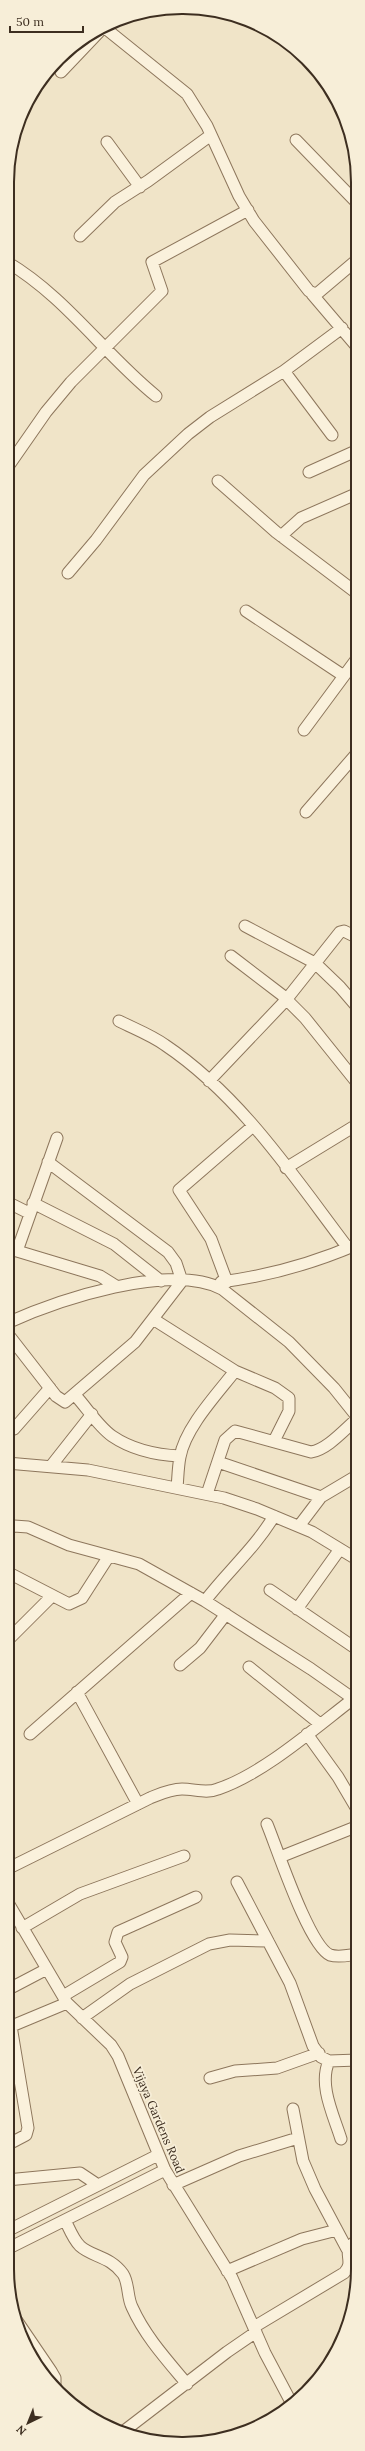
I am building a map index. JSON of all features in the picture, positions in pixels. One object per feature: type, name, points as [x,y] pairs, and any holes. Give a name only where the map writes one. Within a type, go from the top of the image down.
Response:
[{"type":"street","points":[[109,31],[187,94],[211,135],[248,210],[266,238],[351,339]]},
{"type":"street","points":[[61,72],[90,41]]},
{"type":"street","points":[[80,236],[115,202],[140,187],[211,135]]},
{"type":"street","points":[[296,140],[351,197]]},
{"type":"street","points":[[107,142],[140,187]]},
{"type":"street","points":[[14,458],[55,401],[104,347],[162,291],[152,262],[248,210]]},
{"type":"street","points":[[312,294],[319,292],[351,265]]},
{"type":"street","points":[[14,267],[36,281],[134,378],[156,396]]},
{"type":"street","points":[[68,573],[96,540],[140,480],[162,457],[200,423],[284,371],[342,328]]},
{"type":"street","points":[[284,371],[332,435]]},
{"type":"street","points":[[309,472],[351,454]]},
{"type":"street","points":[[218,481],[281,536],[351,589]]},
{"type":"street","points":[[281,536],[308,515],[351,496]]},
{"type":"street","points":[[246,611],[344,676]]},
{"type":"street","points":[[304,730],[351,666]]},
{"type":"street","points":[[306,812],[351,760]]},
{"type":"street","points":[[245,926],[315,964],[340,987],[351,1000]]},
{"type":"street","points":[[209,1081],[286,1000],[340,932],[344,931],[351,934]]},
{"type":"street","points":[[231,956],[286,1000],[305,1018],[351,1075]]},
{"type":"street","points":[[119,1022],[165,1045],[209,1081],[253,1126],[286,1168],[351,1244]]},
{"type":"street","points":[[228,1282],[211,1239],[179,1190],[253,1126]]},
{"type":"street","points":[[286,1168],[351,1128]]},
{"type":"street","points":[[14,1246],[31,1208],[57,1138]]},
{"type":"street","points":[[48,1162],[168,1252],[176,1263],[182,1281]]},
{"type":"street","points":[[14,1204],[31,1208],[114,1244],[161,1281]]},
{"type":"street","points":[[14,1321],[116,1286],[161,1281],[182,1281],[212,1284],[228,1282],[273,1273],[330,1256],[351,1247]]},
{"type":"street","points":[[14,1251],[100,1276],[116,1286]]},
{"type":"street","points":[[14,1342],[60,1401],[65,1402],[135,1342],[182,1281]]},
{"type":"street","points":[[212,1284],[222,1289],[289,1342],[351,1407]]},
{"type":"street","points":[[153,1319],[235,1371],[275,1388],[290,1398],[289,1411],[274,1441]]},
{"type":"street","points":[[177,1488],[180,1456],[195,1424],[235,1371]]},
{"type":"street","points":[[14,1429],[50,1388]]},
{"type":"street","points":[[75,1395],[111,1435],[126,1444],[164,1455],[180,1456]]},
{"type":"street","points":[[51,1466],[92,1414]]},
{"type":"street","points":[[207,1494],[225,1440],[235,1431],[310,1452],[317,1451],[351,1418]]},
{"type":"street","points":[[218,1462],[320,1497]]},
{"type":"street","points":[[14,1463],[88,1470],[224,1498],[299,1526],[351,1556]]},
{"type":"street","points":[[299,1526],[320,1497],[351,1479]]},
{"type":"street","points":[[205,1601],[227,1573],[260,1539],[274,1516]]},
{"type":"street","points":[[14,1526],[28,1527],[69,1545],[139,1564],[226,1614],[351,1697]]},
{"type":"street","points":[[297,1610],[340,1549]]},
{"type":"street","points":[[14,1576],[69,1604],[76,1603],[82,1598],[109,1556]]},
{"type":"street","points":[[270,1590],[297,1610],[351,1645]]},
{"type":"street","points":[[30,1734],[191,1593]]},
{"type":"street","points":[[14,1634],[52,1596]]},
{"type":"street","points":[[180,1665],[200,1648],[226,1614]]},
{"type":"street","points":[[249,1667],[320,1724]]},
{"type":"street","points":[[77,1692],[138,1804]]},
{"type":"street","points":[[14,1866],[138,1804],[172,1790],[203,1792],[228,1786],[255,1771],[351,1703]]},
{"type":"street","points":[[307,1734],[338,1777],[351,1798]]},
{"type":"street","points":[[267,1824],[308,1924],[325,1952],[337,1957],[351,1955]]},
{"type":"street","points":[[280,1857],[351,1829]]},
{"type":"street","points":[[22,1928],[80,1894],[184,1856]]},
{"type":"street","points":[[237,1882],[298,2000],[313,2046],[329,2061],[351,2060]]},
{"type":"street","points":[[14,2024],[65,1999],[120,1962],[122,1957],[115,1942],[118,1932],[196,1897]]},
{"type":"street","name":"Vijaya Gardens Road","points":[[14,1914],[65,1999],[82,2018],[111,2045],[118,2056],[164,2170],[227,2271],[289,2399]]},
{"type":"street","points":[[82,2018],[130,1984],[209,1944],[230,1940],[268,1941]]},
{"type":"street","points":[[14,1986],[47,1969]]},
{"type":"street","points":[[210,2078],[235,2071],[277,2068],[319,2053]]},
{"type":"street","points":[[14,2054],[28,2128],[26,2135],[14,2142]]},
{"type":"street","points":[[329,2061],[325,2068],[325,2084],[341,2139]]},
{"type":"street","points":[[128,2428],[187,2384],[255,2329],[344,2273],[349,2268],[347,2249],[312,2182],[303,2161],[293,2109]]},
{"type":"street","points":[[173,2185],[239,2156],[298,2138]]},
{"type":"street","points":[[14,2226],[158,2155]]},
{"type":"street","points":[[14,2245],[164,2170]]},
{"type":"street","points":[[14,2179],[80,2173],[98,2185]]},
{"type":"street","points":[[65,2220],[81,2247],[101,2256],[123,2274],[126,2280],[131,2305],[141,2324],[153,2343],[187,2384]]},
{"type":"street","points":[[227,2271],[302,2239],[337,2230]]},
{"type":"street","points":[[347,2249],[351,2244]]},
{"type":"street","points":[[30,2340],[51,2371],[52,2375]]}]
